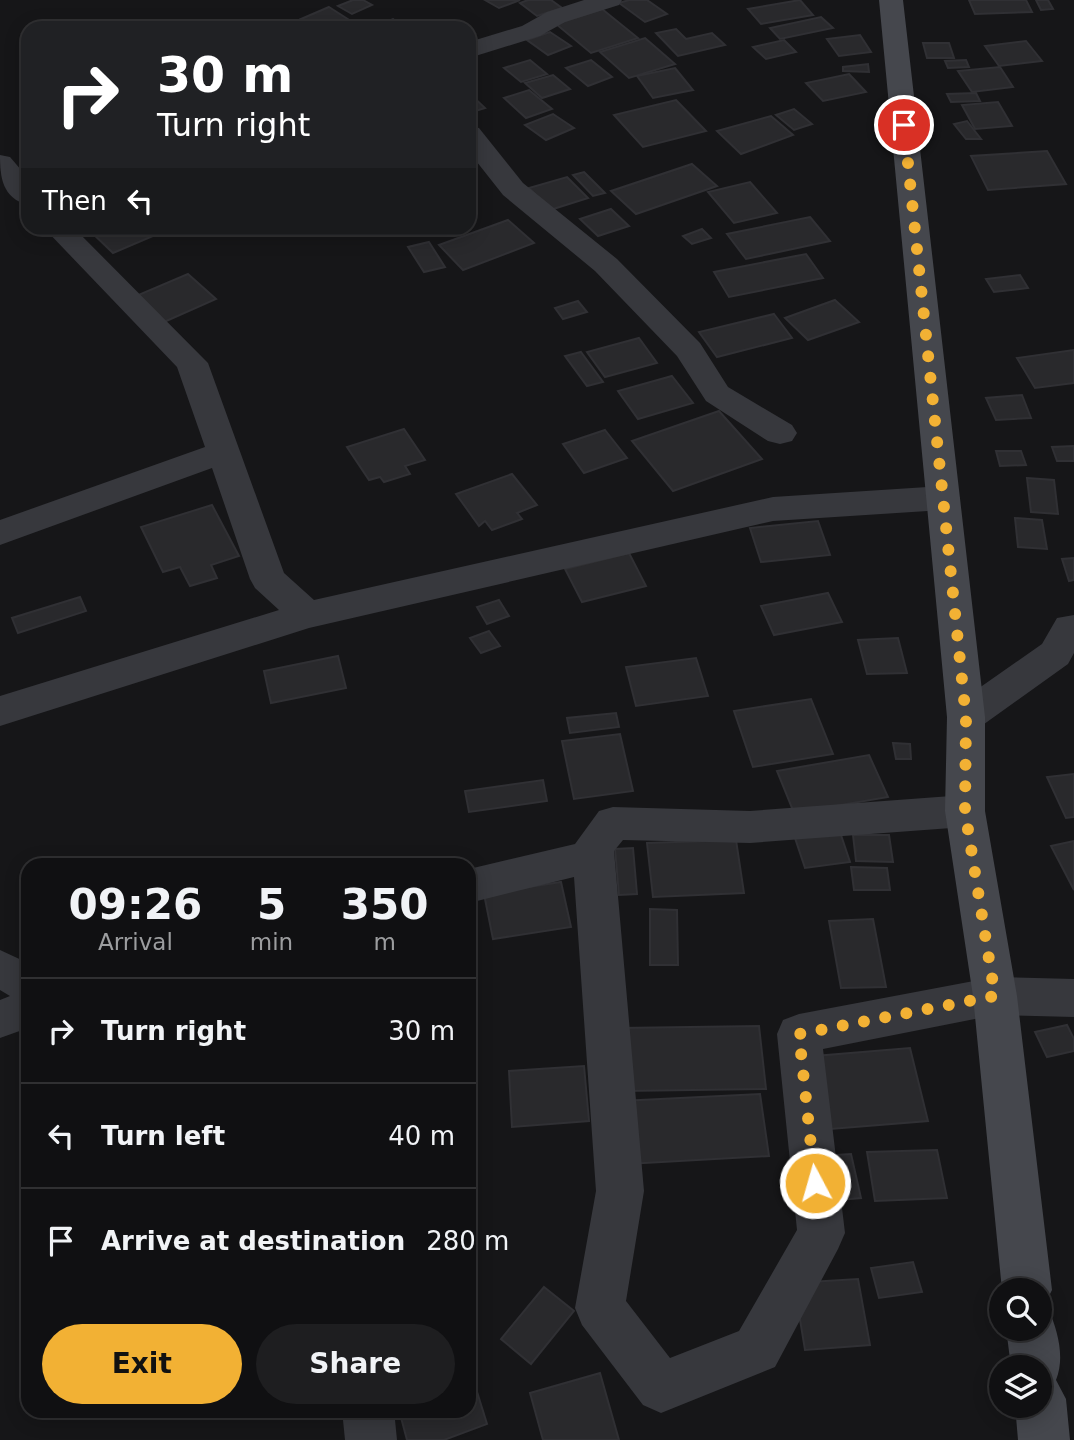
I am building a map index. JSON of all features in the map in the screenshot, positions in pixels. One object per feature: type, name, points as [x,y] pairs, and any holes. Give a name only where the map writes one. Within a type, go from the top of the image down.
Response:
[{"type":"main road","points":[[891,0],[966,718],[965,811],[995,996],[1026,1278]]},
{"type":"main road","points":[[1042,1418],[1044,1440]]},
{"type":"street","points":[[476,48],[531,31],[556,17],[610,0]]},
{"type":"street","points":[[476,143],[513,189],[606,265],[689,350],[717,394],[780,433]]},
{"type":"street","points":[[0,163],[21,188]]},
{"type":"street","points":[[65,235],[192,363],[268,579],[307,615]]},
{"type":"street","points":[[0,533],[224,452]]},
{"type":"street","points":[[0,711],[307,615],[773,509],[943,498]]},
{"type":"street","points":[[966,718],[1055,654],[1070,628],[1074,628]]},
{"type":"street","points":[[965,811],[750,827],[613,823],[594,846],[620,1191],[600,1308],[661,1387],[757,1349],[821,1233],[799,1034],[995,996],[1074,998]]},
{"type":"street","points":[[476,884],[593,856]]},
{"type":"street","points":[[0,969],[21,980]]},
{"type":"street","points":[[0,1019],[21,1012]]},
{"type":"street","points":[[369,1418],[371,1440]]},
{"type":"building","points":[[353,0],[363,0],[372,5],[352,14],[338,6]]},
{"type":"building","points":[[485,0],[520,0],[499,8]]},
{"type":"building","points":[[528,0],[551,0],[562,8],[537,16],[520,3]]},
{"type":"building","points":[[647,0],[667,14],[645,22],[619,3]]},
{"type":"building","points":[[800,0],[813,15],[761,24],[748,9]]},
{"type":"building","points":[[969,0],[1026,0],[1032,12],[975,14]]},
{"type":"building","points":[[1036,0],[1048,0],[1053,9],[1041,10]]},
{"type":"building","points":[[329,7],[351,21],[304,21],[301,19]]},
{"type":"building","points":[[602,9],[638,38],[591,53],[556,24]]},
{"type":"building","points":[[821,17],[833,28],[780,39],[770,28]]},
{"type":"building","points":[[676,29],[686,39],[712,33],[725,45],[678,56],[656,33]]},
{"type":"building","points":[[550,32],[571,46],[548,55],[527,40]]},
{"type":"building","points":[[860,35],[871,52],[839,56],[827,39]]},
{"type":"building","points":[[645,38],[675,64],[629,78],[600,52]]},
{"type":"building","points":[[784,40],[796,52],[766,59],[753,47]]},
{"type":"building","points":[[1026,41],[1042,61],[999,66],[985,46]]},
{"type":"building","points":[[923,43],[949,43],[954,58],[927,58]]},
{"type":"building","points":[[530,60],[547,74],[521,82],[504,68]]},
{"type":"building","points":[[591,60],[612,77],[588,86],[566,68]]},
{"type":"building","points":[[966,60],[969,67],[948,68],[945,61]]},
{"type":"building","points":[[868,64],[869,72],[843,71],[843,67]]},
{"type":"building","points":[[1000,67],[1013,87],[972,92],[958,71]]},
{"type":"building","points":[[675,68],[693,90],[653,98],[637,76]]},
{"type":"building","points":[[849,74],[866,92],[823,101],[806,83]]},
{"type":"building","points":[[553,75],[570,89],[542,98],[525,83]]},
{"type":"building","points":[[529,90],[552,109],[526,118],[504,98]]},
{"type":"building","points":[[976,93],[980,101],[951,102],[947,94]]},
{"type":"building","points":[[476,100],[485,108],[476,111]]},
{"type":"building","points":[[676,100],[706,131],[643,147],[614,115]]},
{"type":"building","points":[[998,102],[1012,126],[975,129],[962,105]]},
{"type":"building","points":[[794,109],[812,124],[794,130],[776,115]]},
{"type":"building","points":[[553,114],[574,128],[546,140],[525,125]]},
{"type":"building","points":[[771,116],[793,135],[741,154],[717,131]]},
{"type":"building","points":[[967,121],[981,139],[966,139],[954,124]]},
{"type":"building","points":[[1047,151],[1066,184],[988,190],[971,156]]},
{"type":"building","points":[[692,164],[717,186],[636,214],[611,191]]},
{"type":"building","points":[[584,172],[605,193],[593,196],[573,175]]},
{"type":"building","points":[[567,177],[588,198],[550,210],[529,188]]},
{"type":"building","points":[[750,182],[777,213],[734,223],[708,192]]},
{"type":"building","points":[[611,209],[629,226],[598,236],[580,219]]},
{"type":"building","points":[[810,217],[830,241],[746,259],[727,234]]},
{"type":"building","points":[[508,220],[534,243],[463,270],[439,245],[467,235],[476,235],[476,232]]},
{"type":"building","points":[[702,229],[711,238],[692,244],[683,236]]},
{"type":"building","points":[[94,235],[155,235],[113,253]]},
{"type":"building","points":[[429,242],[445,267],[424,272],[408,247]]},
{"type":"building","points":[[806,254],[823,278],[729,297],[714,272]]},
{"type":"building","points":[[188,274],[216,299],[164,322],[136,296]]},
{"type":"building","points":[[1020,275],[1028,288],[994,292],[986,279]]},
{"type":"building","points":[[835,300],[859,322],[808,340],[785,318]]},
{"type":"building","points":[[578,301],[587,312],[563,319],[555,308]]},
{"type":"building","points":[[774,314],[792,338],[717,357],[699,332]]},
{"type":"building","points":[[639,338],[657,363],[605,377],[587,352]]},
{"type":"building","points":[[1074,350],[1074,383],[1035,388],[1017,358]]},
{"type":"building","points":[[581,352],[603,382],[587,386],[565,356]]},
{"type":"building","points":[[672,376],[693,403],[638,419],[618,391]]},
{"type":"building","points":[[1022,395],[1031,418],[996,420],[986,398]]},
{"type":"building","points":[[719,411],[762,459],[673,491],[632,441]]},
{"type":"building","points":[[404,429],[425,460],[405,466],[410,474],[384,482],[380,477],[369,480],[347,447]]},
{"type":"building","points":[[605,430],[627,458],[584,473],[563,444]]},
{"type":"building","points":[[1074,446],[1074,461],[1057,461],[1052,447]]},
{"type":"building","points":[[996,451],[1021,451],[1026,465],[1000,466]]},
{"type":"building","points":[[512,474],[537,505],[517,513],[522,519],[492,530],[485,521],[479,526],[456,494]]},
{"type":"building","points":[[1027,478],[1054,480],[1058,514],[1031,512]]},
{"type":"building","points":[[212,505],[239,556],[211,565],[217,578],[190,586],[180,567],[163,572],[141,527]]},
{"type":"building","points":[[1015,518],[1042,520],[1047,549],[1018,547]]},
{"type":"building","points":[[818,521],[830,555],[761,562],[750,528]]},
{"type":"building","points":[[629,553],[646,586],[582,602],[565,569]]},
{"type":"building","points":[[1074,558],[1074,580],[1069,581],[1062,559]]},
{"type":"building","points":[[828,593],[842,622],[774,635],[761,606]]},
{"type":"building","points":[[80,597],[86,611],[18,633],[12,618]]},
{"type":"building","points":[[499,600],[509,616],[487,624],[477,607]]},
{"type":"building","points":[[489,631],[500,646],[481,653],[470,638]]},
{"type":"building","points":[[898,638],[907,673],[867,674],[858,640]]},
{"type":"building","points":[[338,656],[346,688],[271,703],[264,671]]},
{"type":"building","points":[[696,658],[708,696],[636,706],[626,667]]},
{"type":"building","points":[[811,699],[833,754],[753,767],[734,711]]},
{"type":"building","points":[[616,713],[619,727],[570,733],[567,718]]},
{"type":"building","points":[[620,734],[633,791],[574,799],[562,741]]},
{"type":"building","points":[[893,743],[910,744],[911,759],[896,759]]},
{"type":"building","points":[[869,755],[888,797],[794,813],[777,771]]},
{"type":"building","points":[[1074,774],[1074,817],[1066,818],[1047,777]]},
{"type":"building","points":[[543,780],[547,801],[469,812],[465,791]]},
{"type":"building","points":[[840,832],[850,862],[805,868],[795,838]]},
{"type":"building","points":[[853,835],[889,835],[893,862],[856,861]]},
{"type":"building","points":[[736,840],[744,893],[653,897],[647,843]]},
{"type":"building","points":[[1074,841],[1074,890],[1051,846]]},
{"type":"building","points":[[633,848],[637,894],[619,895],[615,849]]},
{"type":"building","points":[[851,867],[887,868],[890,890],[854,890]]},
{"type":"building","points":[[561,882],[571,927],[493,939],[484,894]]},
{"type":"building","points":[[650,909],[677,910],[678,965],[650,965]]},
{"type":"building","points":[[873,919],[886,987],[841,988],[829,921]]},
{"type":"building","points":[[1067,1025],[1074,1039],[1074,1051],[1047,1057],[1035,1032]]},
{"type":"building","points":[[759,1026],[766,1089],[623,1091],[620,1028]]},
{"type":"building","points":[[910,1048],[928,1121],[818,1130],[803,1057]]},
{"type":"building","points":[[584,1066],[589,1121],[512,1127],[509,1071]]},
{"type":"building","points":[[760,1094],[769,1156],[627,1164],[621,1101]]},
{"type":"building","points":[[937,1150],[947,1198],[875,1201],[867,1152]]},
{"type":"building","points":[[851,1154],[861,1198],[827,1201],[819,1156]]},
{"type":"building","points":[[913,1262],[922,1292],[879,1298],[871,1268]]},
{"type":"building","points":[[858,1279],[870,1345],[805,1350],[794,1283]]},
{"type":"building","points":[[544,1287],[574,1311],[531,1364],[501,1339]]},
{"type":"building","points":[[600,1373],[619,1440],[543,1440],[530,1393]]},
{"type":"building","points":[[476,1389],[487,1424],[444,1440],[407,1440],[401,1418],[476,1418]]},
{"type":"route","points":[[815,1183],[799,1034],[995,996],[965,811],[966,718],[904,125]]}]
